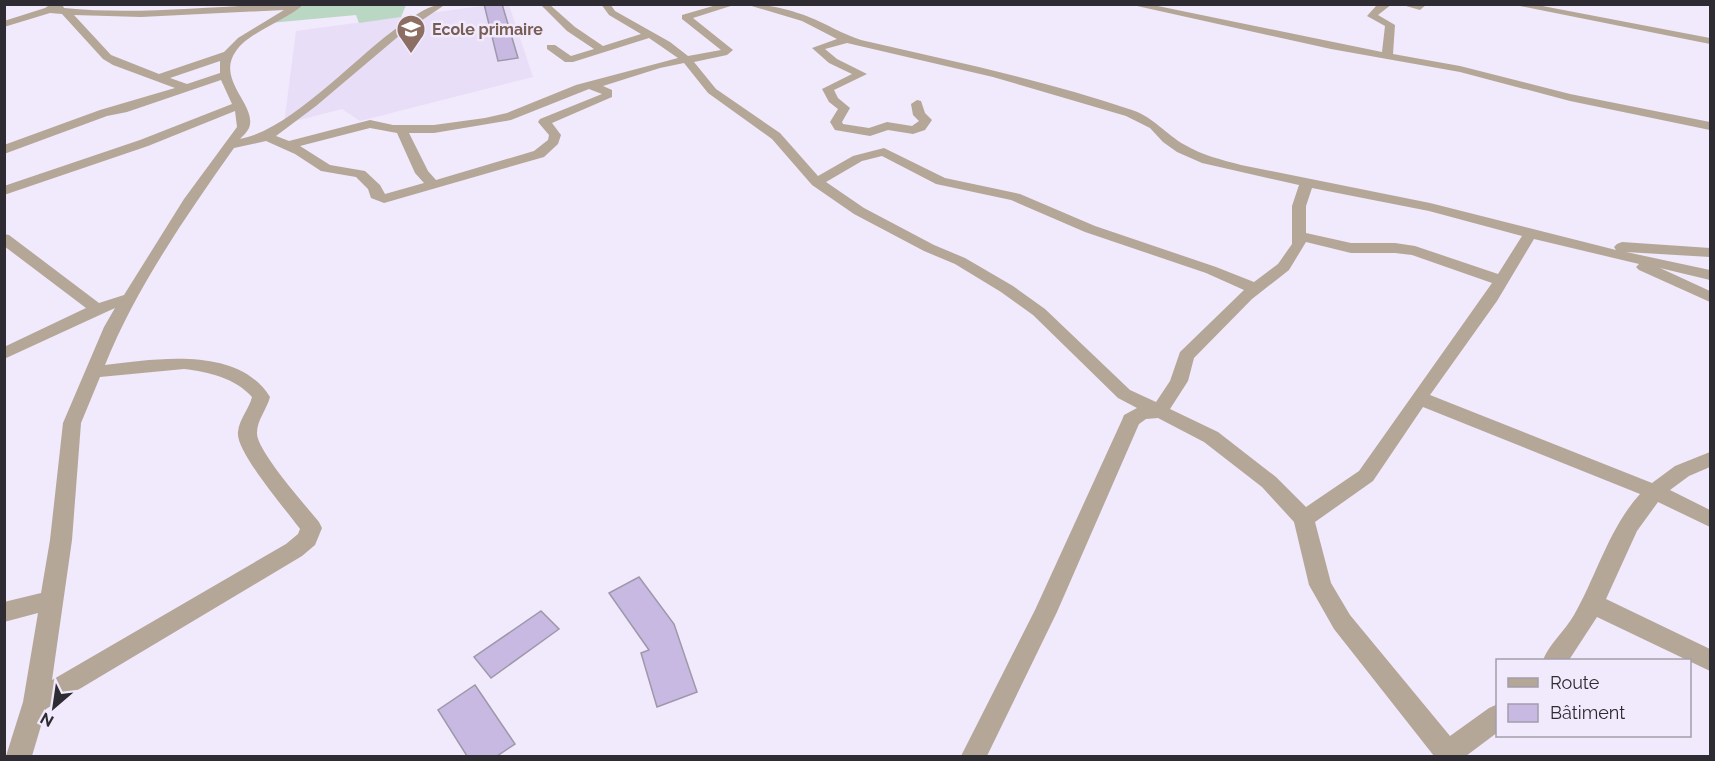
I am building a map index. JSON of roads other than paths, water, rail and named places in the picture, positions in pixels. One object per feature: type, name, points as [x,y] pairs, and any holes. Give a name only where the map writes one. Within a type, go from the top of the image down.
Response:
[{"type":"street","points":[[4,24],[60,8],[158,13],[307,4]]},
{"type":"street","points":[[232,145],[266,136],[402,32],[414,19],[442,4]]},
{"type":"street","points":[[605,4],[612,13],[688,61],[712,91],[776,136],[818,182],[859,211],[929,248],[960,261],[1007,289],[1039,312],[1124,394],[1211,437],[1269,482],[1304,519],[1320,585],[1342,622],[1449,755],[1496,718]]},
{"type":"street","points":[[290,145],[370,124],[400,129],[435,129],[485,122],[511,116],[580,87],[658,65],[688,61],[728,50],[685,17],[733,4]]},
{"type":"street","points":[[749,4],[791,10],[846,40],[996,74],[1112,107],[1154,124],[1167,139],[1182,149],[1207,160],[1306,184],[1430,207],[1570,244],[1710,275]]},
{"type":"street","points":[[1132,4],[1461,69],[1559,95],[1710,126]]},
{"type":"street","points":[[1387,56],[1390,25],[1372,16],[1388,4]]},
{"type":"street","points":[[1403,4],[1420,7],[1423,4]]},
{"type":"street","points":[[1514,4],[1710,41]]},
{"type":"street","points":[[162,77],[229,54],[253,33],[300,5]]},
{"type":"street","points":[[544,5],[571,30],[602,50]]},
{"type":"street","points":[[60,8],[107,57],[117,63],[162,77],[184,87]]},
{"type":"street","points":[[551,47],[567,60],[650,35]]},
{"type":"street","points":[[846,40],[817,48],[833,61],[861,74],[828,89],[833,100],[844,108],[836,122],[839,127],[870,132],[887,126],[913,130],[921,127],[926,120],[919,115],[917,104]]},
{"type":"street","points":[[19,756],[36,702],[61,540],[72,423],[112,327],[191,199],[243,127],[244,118],[230,92],[225,75],[229,54]]},
{"type":"street","points":[[4,150],[93,116],[132,106],[225,75]]},
{"type":"street","points":[[266,136],[290,145],[326,168],[360,174],[375,188],[379,198],[393,198],[538,154],[554,141],[555,135],[544,122],[566,115],[608,94],[590,85]]},
{"type":"street","points":[[4,191],[123,151],[239,105]]},
{"type":"street","points":[[400,129],[422,173],[433,185]]},
{"type":"street","points":[[818,182],[852,162],[875,152],[884,152],[941,182],[1016,197],[1090,229],[1211,270],[1256,289]]},
{"type":"street","points":[[1159,412],[1179,381],[1186,356],[1216,324],[1284,267],[1299,244],[1299,206],[1306,184]]},
{"type":"street","points":[[1304,519],[1366,476],[1502,281],[1530,234]]},
{"type":"street","points":[[1298,235],[1351,248],[1395,248],[1415,251],[1502,281]]},
{"type":"street","points":[[4,238],[97,309]]},
{"type":"street","points":[[1570,244],[1710,252]]},
{"type":"street","points":[[1626,257],[1655,274],[1710,297]]},
{"type":"street","points":[[4,354],[97,309],[130,298]]},
{"type":"street","points":[[36,702],[294,550],[311,532],[311,528],[296,504],[270,475],[247,437],[248,425],[259,408],[261,397],[256,389],[217,367],[184,363],[93,372]]},
{"type":"street","points":[[1419,398],[1655,492],[1710,519]]},
{"type":"street","points":[[974,756],[1045,612],[1126,429],[1131,420],[1142,413],[1159,412]]},
{"type":"street","points":[[1556,659],[1581,624],[1616,548],[1646,502],[1665,481],[1695,464],[1710,459]]},
{"type":"street","points":[[4,612],[51,600]]},
{"type":"street","points":[[1591,603],[1710,660]]},
{"type":"place","name":"Ecole primaire","points":[[411,54]]}]
